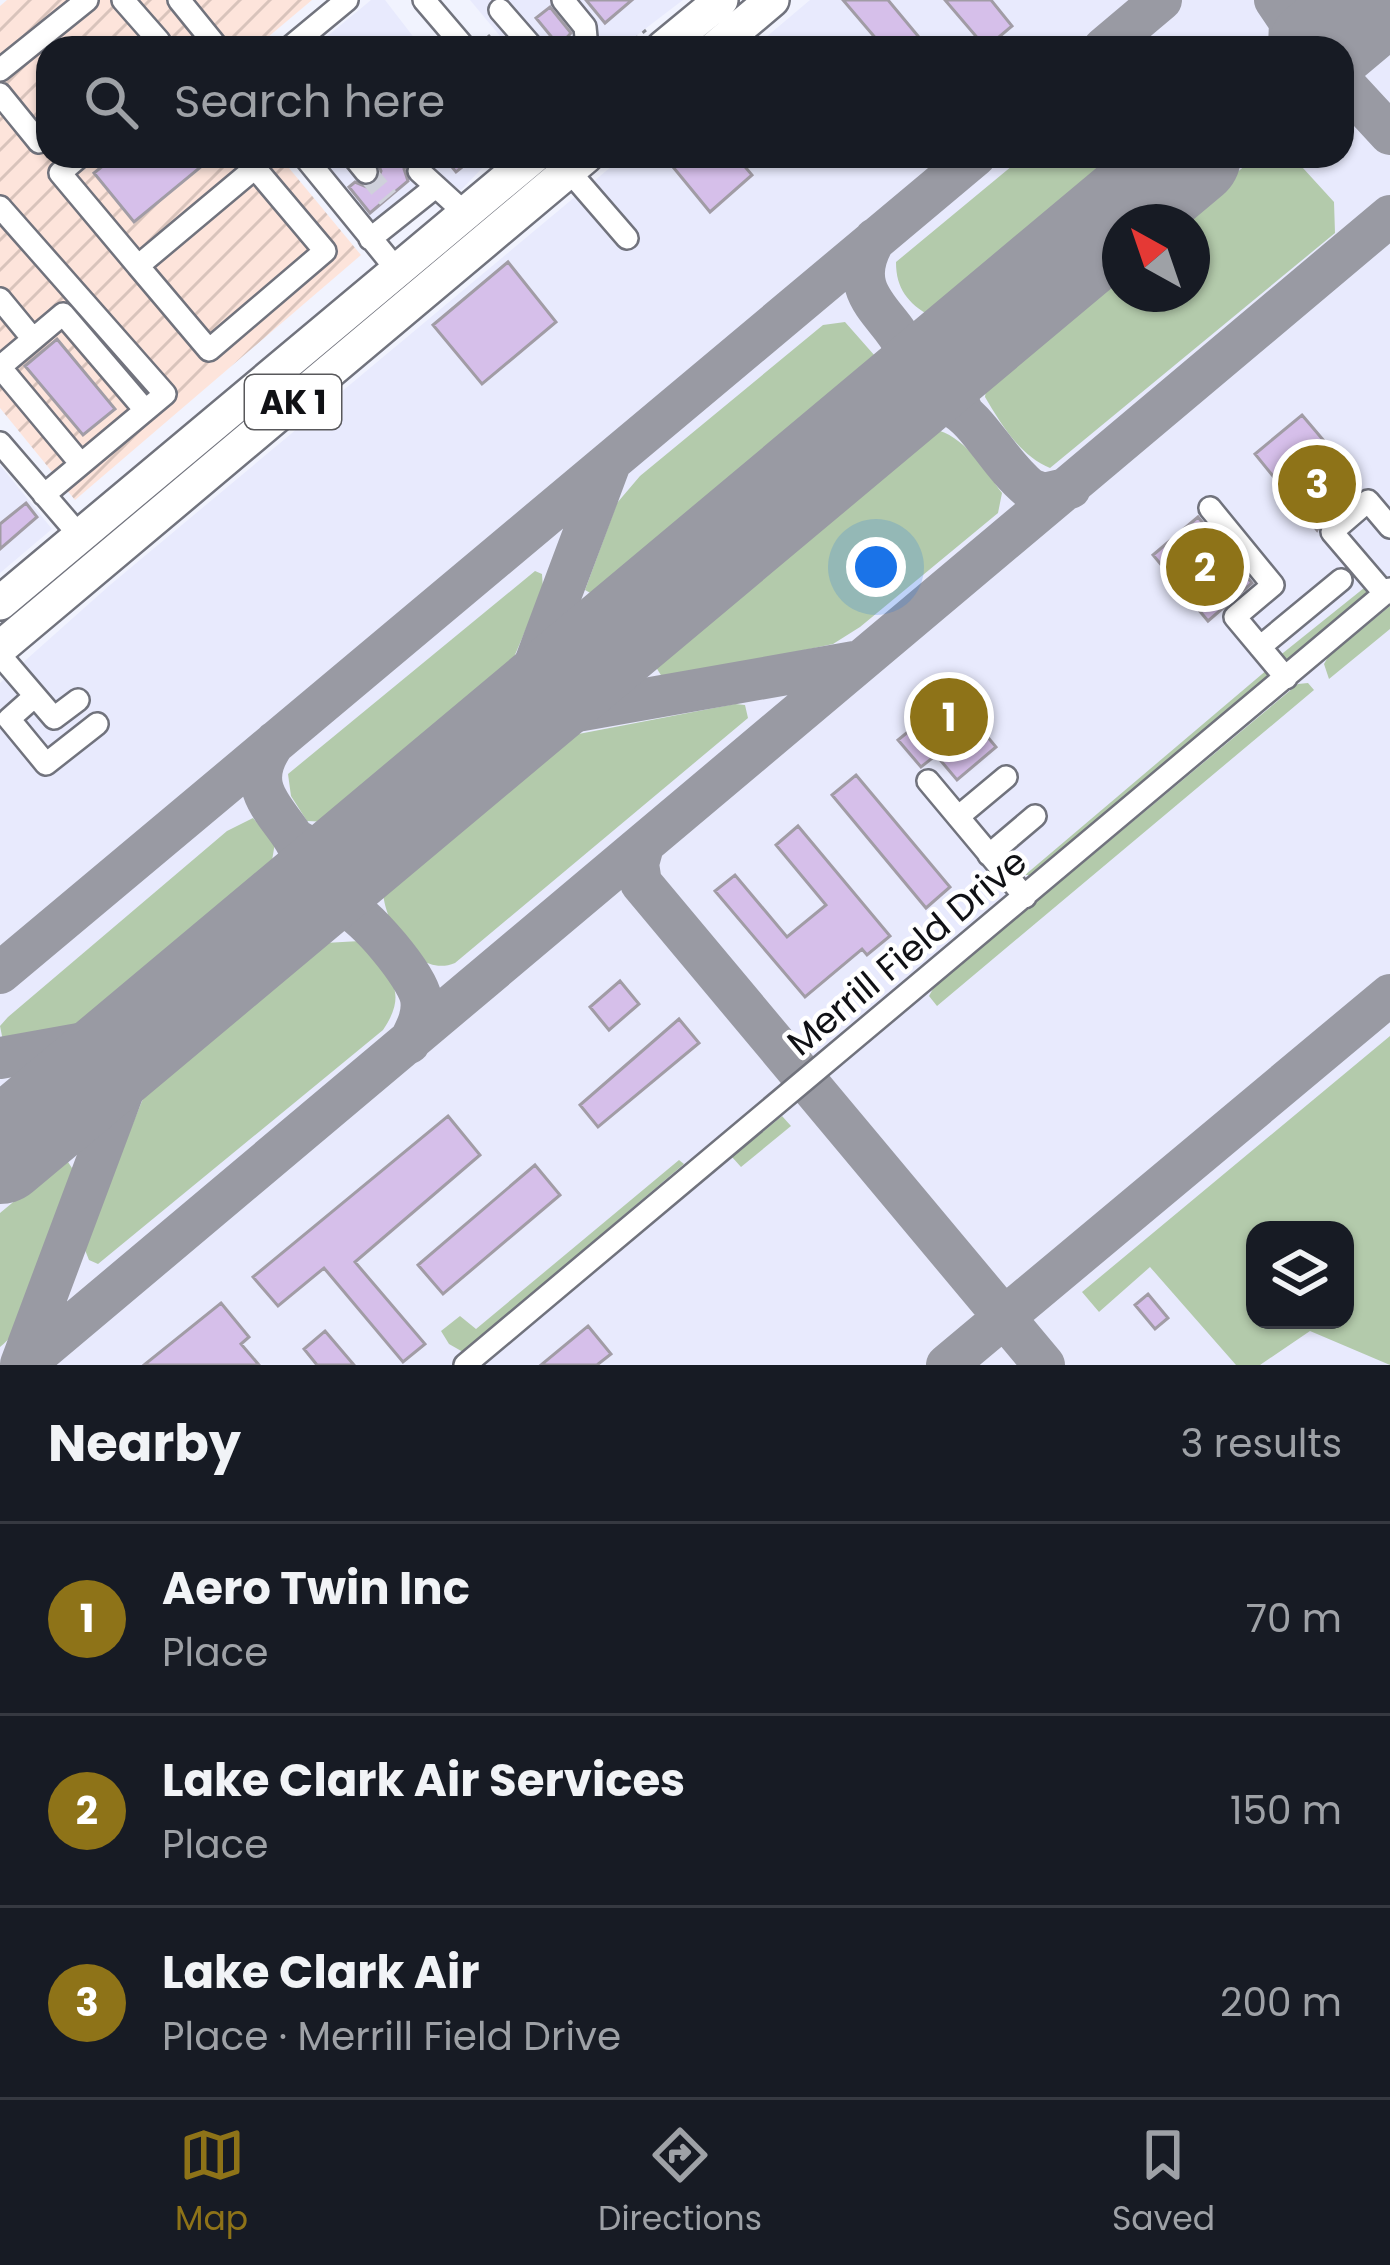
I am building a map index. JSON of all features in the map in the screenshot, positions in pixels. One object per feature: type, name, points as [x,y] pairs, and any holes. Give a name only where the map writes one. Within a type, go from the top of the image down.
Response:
[{"type":"highway","points":[[678,36],[721,0]]},
{"type":"highway","points":[[729,36],[772,0]]},
{"type":"highway","name":"AK 1","points":[[0,603],[397,270],[459,197],[512,168]]},
{"type":"highway","name":"AK 1","points":[[0,652],[562,168]]},
{"type":"street","points":[[42,36],[87,0]]},
{"type":"street","points":[[123,0],[155,36]]},
{"type":"street","points":[[178,0],[208,36]]},
{"type":"street","points":[[306,36],[347,0]]},
{"type":"street","points":[[424,0],[455,36]]},
{"type":"street","points":[[563,0],[585,27],[586,36]]},
{"type":"street","points":[[500,10],[522,36]]},
{"type":"street","points":[[0,70],[36,41]]},
{"type":"street","points":[[0,94],[36,138]]},
{"type":"street","points":[[66,168],[60,173],[209,350],[325,251],[255,168]]},
{"type":"street","points":[[138,266],[244,168]]},
{"type":"street","points":[[314,168],[397,270]]},
{"type":"street","points":[[575,168],[627,238]]},
{"type":"street","points":[[370,239],[395,206],[426,179],[459,197]]},
{"type":"street","points":[[0,207],[72,306],[165,394],[44,495]]},
{"type":"street","points":[[0,299],[33,339]]},
{"type":"street","points":[[72,306],[0,367],[81,464]]},
{"type":"street","points":[[2,449],[80,536]]},
{"type":"street","points":[[1387,591],[1332,532],[1368,501],[1390,526]]},
{"type":"street","points":[[1210,508],[1273,585],[1235,617],[1286,678]]},
{"type":"street","points":[[1260,647],[1341,580]]},
{"type":"street","name":"Merrill Field Drive","points":[[465,1365],[1387,591]]},
{"type":"street","points":[[0,652],[54,718],[78,700]]},
{"type":"street","points":[[35,696],[9,718],[46,764],[97,724]]},
{"type":"street","points":[[958,817],[1006,777]]},
{"type":"street","points":[[928,781],[1024,897]]},
{"type":"street","points":[[989,854],[1035,815]]},
{"type":"shaded area","points":[[7,0],[312,0],[269,36],[36,36],[36,168],[289,168],[361,255],[75,500],[0,408],[0,6]]},
{"type":"shaded area","points":[[371,0],[385,0],[413,36],[328,36]]},
{"type":"shaded area","points":[[470,0],[683,0],[636,36],[500,36]]},
{"type":"shaded area","points":[[810,0],[1390,0],[1390,1365],[0,1365],[0,683],[110,585],[610,168],[1354,168],[1354,36],[767,36]]},
{"type":"shaded area","points":[[325,168],[482,168],[461,190],[454,186],[384,241]]},
{"type":"shaded area","points":[[0,465],[52,529],[0,573]]},
{"type":"green space","points":[[1010,168],[1109,168],[946,309],[930,316],[915,306],[898,280],[896,262]]},
{"type":"green space","points":[[1242,168],[1303,168],[1334,202],[1335,233],[1050,468],[1029,456],[1005,428],[985,397],[988,375],[1102,283],[1102,312],[1210,312],[1210,204],[1198,204]]},
{"type":"green space","points":[[845,322],[875,356],[870,370],[594,595],[585,590],[617,503],[640,476],[823,325]]},
{"type":"green space","points":[[933,429],[954,438],[980,464],[1002,493],[998,513],[833,644],[664,680],[654,664]]},
{"type":"green space","points":[[535,571],[542,574],[543,589],[506,676],[330,822],[307,821],[291,796],[288,774]]},
{"type":"green space","points":[[1369,584],[1370,592],[1289,663],[1278,657]]},
{"type":"green space","points":[[1390,606],[1390,629],[1329,679],[1324,664],[1328,657]]},
{"type":"green space","points":[[1268,669],[1271,678],[1035,875],[1025,875]]},
{"type":"green space","points":[[1308,683],[1314,690],[937,1006],[929,996],[934,987],[1298,684]]},
{"type":"green space","points":[[745,705],[748,718],[455,963],[428,963],[406,946],[390,919],[383,892],[568,736]]},
{"type":"green space","points":[[253,818],[275,843],[270,872],[88,1023],[3,1041],[0,1026],[8,1017],[227,831]]},
{"type":"green space","points":[[360,941],[387,972],[395,992],[383,1030],[98,1264],[89,1260],[83,1245],[149,1084],[325,943]]},
{"type":"green space","points":[[1390,1036],[1390,1365],[1310,1331],[1260,1365],[1236,1365],[1150,1267],[1099,1312],[1082,1292]]},
{"type":"green space","points":[[782,1116],[791,1126],[741,1167],[732,1157]]},
{"type":"green space","points":[[679,1160],[684,1164],[463,1352],[449,1344],[441,1331],[460,1316],[476,1329]]},
{"type":"green space","points":[[68,1162],[74,1171],[46,1266],[27,1313],[0,1347],[0,1213]]},
{"type":"building","points":[[586,0],[632,0],[605,23]]},
{"type":"building","points":[[843,0],[888,0],[918,36],[874,36]]},
{"type":"building","points":[[945,0],[991,0],[1012,26],[1000,36],[976,36]]},
{"type":"building","points":[[550,7],[571,33],[551,36],[536,18]]},
{"type":"building","points":[[100,168],[199,168],[134,222],[94,173]]},
{"type":"building","points":[[405,168],[408,181],[370,213],[349,187],[355,182],[367,187],[376,183],[381,171]]},
{"type":"building","points":[[674,168],[746,168],[752,175],[710,212]]},
{"type":"building","points":[[508,262],[556,322],[482,384],[433,325]]},
{"type":"building","points":[[57,339],[115,409],[83,435],[25,366]]},
{"type":"building","points":[[1302,415],[1359,489],[1317,530],[1255,454]]},
{"type":"building","points":[[26,503],[37,517],[0,549],[0,524]]},
{"type":"building","points":[[1198,517],[1252,583],[1208,621],[1153,555]]},
{"type":"building","points":[[953,695],[996,747],[957,780],[936,755],[921,767],[898,740]]},
{"type":"building","points":[[856,775],[950,887],[926,908],[832,795]]},
{"type":"building","points":[[798,826],[890,936],[867,955],[862,949],[805,997],[715,891],[735,875],[787,937],[826,905],[776,845]]},
{"type":"building","points":[[620,981],[639,1004],[609,1030],[590,1007]]},
{"type":"building","points":[[679,1019],[699,1043],[598,1127],[580,1105]]},
{"type":"building","points":[[448,1116],[480,1155],[355,1262],[425,1344],[403,1362],[324,1268],[278,1306],[253,1277]]},
{"type":"building","points":[[535,1165],[560,1195],[443,1294],[418,1265]]},
{"type":"building","points":[[1148,1294],[1168,1318],[1155,1329],[1135,1305]]},
{"type":"building","points":[[221,1303],[249,1337],[241,1344],[259,1365],[144,1365]]},
{"type":"building","points":[[588,1326],[611,1354],[597,1365],[541,1365]]},
{"type":"building","points":[[325,1331],[354,1365],[317,1365],[304,1349]]},
{"type":"taxiway","points":[[1118,36],[1161,0]]},
{"type":"taxiway","points":[[1275,0],[1290,22],[1289,36]]},
{"type":"taxiway","points":[[1354,95],[1390,134]]},
{"type":"taxiway","points":[[0,973],[961,168]]},
{"type":"taxiway","points":[[24,1365],[1390,216]]},
{"type":"taxiway","points":[[875,239],[865,263],[865,282],[908,359],[906,378],[885,411]]},
{"type":"taxiway","points":[[963,413],[955,376],[970,341]]},
{"type":"taxiway","points":[[885,411],[913,401],[935,400],[953,407],[1030,489],[1044,494],[1070,488]]},
{"type":"taxiway","points":[[494,739],[522,698],[609,466]]},
{"type":"taxiway","points":[[494,740],[543,717],[860,661]]},
{"type":"taxiway","points":[[275,742],[262,767],[262,787],[303,860],[302,883],[289,911]]},
{"type":"taxiway","points":[[296,840],[335,853],[374,840]]},
{"type":"taxiway","points":[[643,846],[638,864],[641,883],[1044,1365]]},
{"type":"taxiway","points":[[289,911],[330,902],[344,906],[377,933],[410,975],[421,998],[420,1016],[409,1043]]},
{"type":"taxiway","points":[[947,1365],[1390,995]]},
{"type":"taxiway","points":[[21,1364],[134,1062],[166,1014]]},
{"type":"taxiway","points":[[0,1058],[118,1037],[165,1015]]},
{"type":"runway","points":[[1333,36],[1376,0]]},
{"type":"runway","points":[[0,1153],[1176,168]]},
{"type":"tunnel","points":[[366,172],[388,198]]},
{"type":"place","name":"Lake Clark Air","points":[[1317,484]]},
{"type":"place","name":"Lake Clark Air Services","points":[[1205,567]]},
{"type":"place","name":"Aero Twin Inc","points":[[949,717]]}]
